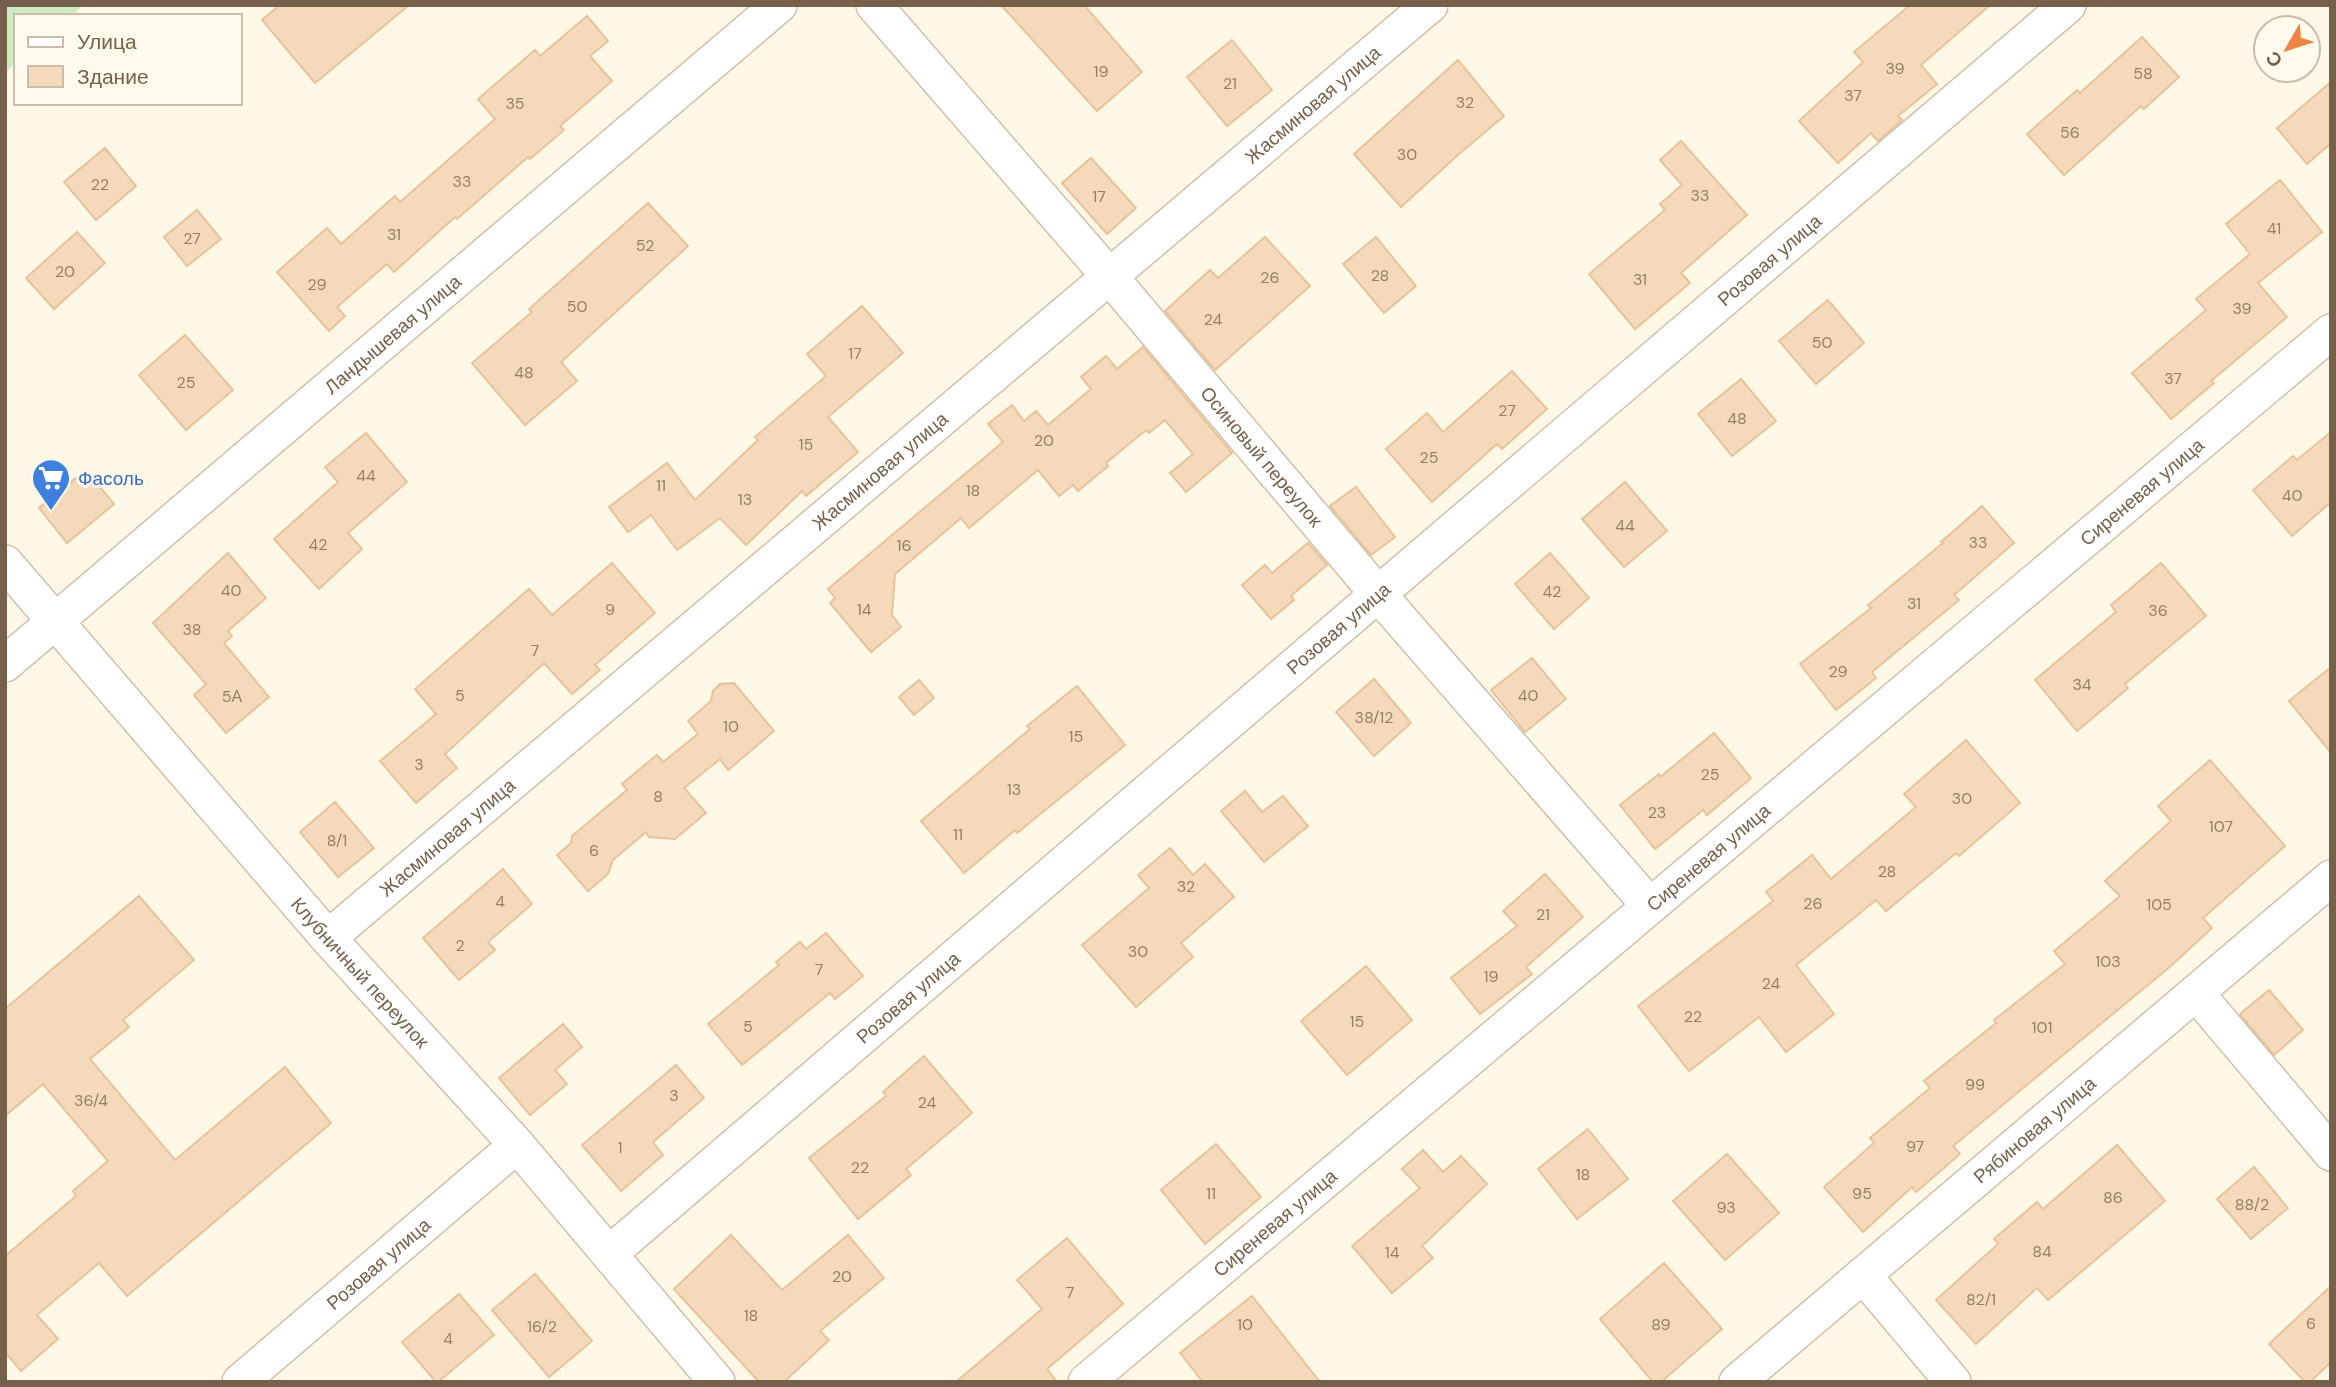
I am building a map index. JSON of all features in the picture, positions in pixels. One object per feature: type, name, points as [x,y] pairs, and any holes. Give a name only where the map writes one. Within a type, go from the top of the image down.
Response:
[{"type":"street","name":"Ландышевая улица","points":[[5,664],[779,5]]},
{"type":"street","name":"Осиновый переулок","points":[[874,5],[1110,277],[1378,594],[1650,906]]},
{"type":"street","name":"Жасминовая улица","points":[[328,937],[1430,5]]},
{"type":"street","name":"Розовая улица","points":[[609,1254],[2068,5]]},
{"type":"street","name":"Сиреневая улица","points":[[1086,1382],[2331,332]]},
{"type":"street","name":"Клубничный переулок","points":[[5,563],[328,937],[517,1145],[717,1382]]},
{"type":"street","name":"Рябиновая улица","points":[[1737,1382],[2331,878]]},
{"type":"street","points":[[2196,993],[2331,1153]]},
{"type":"street","name":"Розовая улица","points":[[240,1382],[517,1145]]},
{"type":"street","points":[[1863,1275],[1953,1382]]},
{"type":"green space","points":[[5,5],[83,5],[73,14],[14,14],[14,65],[5,72]]},
{"type":"building","points":[[280,5],[409,5],[315,83],[262,20]]},
{"type":"building","points":[[1001,5],[1084,5],[1142,72],[1097,111]]},
{"type":"building","points":[[1910,5],[1990,5],[1921,65],[1937,84],[1898,116],[1902,120],[1878,141],[1871,133],[1838,163],[1799,121],[1863,62],[1854,52]]},
{"type":"building","points":[[587,16],[608,41],[590,56],[612,81],[560,126],[564,130],[530,159],[528,157],[457,219],[455,217],[394,272],[387,264],[337,307],[345,316],[329,331],[277,272],[327,228],[341,244],[395,196],[400,202],[495,119],[478,99],[535,50],[540,56]]},
{"type":"building","points":[[2142,37],[2179,77],[2144,109],[2141,106],[2064,175],[2027,134],[2077,90],[2080,93]]},
{"type":"building","points":[[1232,40],[1272,90],[1227,126],[1187,77]]},
{"type":"building","points":[[1458,60],[1504,116],[1401,207],[1354,154]]},
{"type":"building","points":[[2331,82],[2331,143],[2307,164],[2277,128]]},
{"type":"building","points":[[1681,141],[1747,215],[1681,273],[1690,283],[1635,329],[1589,274],[1665,210],[1660,204],[1682,185],[1660,160]]},
{"type":"building","points":[[105,148],[136,186],[96,220],[64,182]]},
{"type":"building","points":[[1091,158],[1136,208],[1107,234],[1062,183]]},
{"type":"building","points":[[2280,180],[2322,232],[2258,283],[2287,317],[2211,381],[2214,383],[2171,419],[2132,373],[2206,310],[2196,299],[2250,254],[2226,224]]},
{"type":"building","points":[[648,203],[688,246],[561,362],[577,381],[525,425],[472,363],[532,312],[529,309]]},
{"type":"building","points":[[197,210],[221,239],[187,266],[164,237]]},
{"type":"building","points":[[77,232],[105,263],[54,309],[26,278]]},
{"type":"building","points":[[1265,237],[1310,286],[1215,370],[1165,311],[1210,270],[1218,278]]},
{"type":"building","points":[[1376,237],[1416,286],[1384,313],[1343,264]]},
{"type":"building","points":[[1828,300],[1864,343],[1816,384],[1779,341]]},
{"type":"building","points":[[862,306],[903,353],[828,417],[858,452],[806,496],[802,491],[746,545],[720,518],[677,550],[651,515],[628,532],[609,507],[667,463],[695,500],[758,440],[755,437],[826,376],[807,354]]},
{"type":"building","points":[[185,335],[233,390],[186,430],[139,375]]},
{"type":"building","points":[[1143,347],[1232,453],[1186,492],[1170,473],[1193,454],[1165,420],[1149,433],[1146,430],[1106,463],[1108,466],[1078,491],[1073,485],[1059,496],[1038,470],[969,528],[961,518],[895,574],[892,615],[901,627],[871,652],[830,603],[835,598],[828,589],[1003,442],[988,424],[1012,405],[1024,421],[1036,411],[1048,425],[1091,389],[1081,377],[1106,356],[1117,369]]},
{"type":"building","points":[[1512,371],[1547,409],[1502,449],[1497,444],[1432,502],[1386,449],[1427,413],[1443,432]]},
{"type":"building","points":[[1741,379],[1776,421],[1732,456],[1698,414]]},
{"type":"building","points":[[2331,432],[2331,502],[2292,536],[2253,490],[2293,456],[2297,460]]},
{"type":"building","points":[[366,433],[407,482],[348,533],[362,549],[319,589],[274,539],[338,482],[325,467]]},
{"type":"building","points":[[86,470],[114,504],[67,543],[39,508]]},
{"type":"building","points":[[1625,482],[1667,531],[1624,567],[1582,519]]},
{"type":"building","points":[[1356,487],[1395,537],[1371,555],[1330,506]]},
{"type":"building","points":[[1982,506],[2014,543],[1954,595],[1959,600],[1872,672],[1876,678],[1836,710],[1800,664],[1871,608],[1868,605],[1943,543],[1941,542]]},
{"type":"building","points":[[1308,543],[1327,565],[1291,596],[1294,600],[1271,619],[1242,585],[1265,565],[1272,573]]},
{"type":"building","points":[[228,553],[266,598],[228,631],[232,636],[224,643],[269,697],[226,733],[194,695],[206,684],[153,623]]},
{"type":"building","points":[[1550,553],[1589,598],[1554,629],[1515,584]]},
{"type":"building","points":[[612,563],[655,613],[595,665],[600,670],[572,694],[544,663],[445,754],[457,768],[416,803],[380,761],[436,714],[415,689],[529,589],[552,615]]},
{"type":"building","points":[[2161,563],[2206,616],[2125,684],[2128,688],[2077,731],[2035,680],[2116,612],[2111,605]]},
{"type":"building","points":[[1532,658],[1566,699],[1525,732],[1491,690]]},
{"type":"building","points":[[2331,667],[2331,753],[2289,701]]},
{"type":"building","points":[[1374,679],[1411,723],[1374,756],[1336,712]]},
{"type":"building","points":[[919,680],[934,698],[914,715],[899,697]]},
{"type":"building","points":[[734,683],[774,731],[728,770],[720,759],[684,788],[706,813],[675,839],[649,837],[646,832],[613,860],[608,874],[588,891],[557,855],[571,843],[572,836],[627,790],[622,784],[657,755],[663,762],[698,734],[688,721],[711,701],[713,691],[720,684]]},
{"type":"building","points":[[1077,686],[1125,745],[964,873],[921,821],[1030,729],[1027,726]]},
{"type":"building","points":[[1714,733],[1751,778],[1707,815],[1703,810],[1655,849],[1620,805]]},
{"type":"building","points":[[1966,740],[2020,803],[1959,856],[1956,853],[1886,911],[1876,900],[1796,965],[1834,1014],[1786,1052],[1759,1017],[1689,1071],[1638,1006],[1773,901],[1766,892],[1812,855],[1831,879],[1916,807],[1904,794]]},
{"type":"building","points":[[2210,760],[2285,846],[2203,918],[2212,928],[2172,965],[1953,1146],[1960,1154],[1916,1192],[1912,1187],[1863,1232],[1824,1187],[1874,1143],[1870,1138],[1930,1088],[1924,1081],[1996,1023],[1994,1020],[2065,964],[2054,951],[2120,896],[2105,881],[2171,821],[2158,806]]},
{"type":"building","points":[[1245,791],[1262,812],[1283,796],[1308,826],[1264,862],[1221,811]]},
{"type":"building","points":[[335,802],[374,848],[338,877],[300,832]]},
{"type":"building","points":[[1170,848],[1193,875],[1205,864],[1234,897],[1181,943],[1193,957],[1136,1007],[1082,945],[1149,888],[1138,875]]},
{"type":"building","points":[[503,869],[532,904],[488,942],[495,950],[459,980],[423,938]]},
{"type":"building","points":[[1545,874],[1583,917],[1526,967],[1532,974],[1480,1014],[1451,978],[1517,926],[1503,911]]},
{"type":"building","points":[[139,896],[194,960],[123,1020],[129,1027],[90,1059],[175,1160],[285,1067],[331,1123],[127,1296],[99,1263],[37,1315],[58,1339],[21,1371],[5,1352],[5,1256],[76,1196],[73,1191],[108,1161],[43,1084],[5,1116],[5,1009]]},
{"type":"building","points":[[826,933],[863,976],[835,999],[830,993],[742,1065],[708,1024],[779,965],[776,962],[800,942],[806,949]]},
{"type":"building","points":[[1366,966],[1412,1020],[1347,1075],[1301,1021]]},
{"type":"building","points":[[2269,990],[2303,1030],[2274,1055],[2240,1014]]},
{"type":"building","points":[[563,1024],[582,1047],[555,1070],[567,1084],[530,1115],[499,1078]]},
{"type":"building","points":[[924,1056],[972,1113],[906,1169],[911,1175],[858,1219],[809,1158],[886,1096],[883,1092]]},
{"type":"building","points":[[676,1065],[704,1098],[653,1142],[663,1155],[621,1191],[582,1145]]},
{"type":"building","points":[[1588,1129],[1628,1179],[1577,1219],[1538,1169]]},
{"type":"building","points":[[1216,1144],[1261,1197],[1205,1244],[1161,1190]]},
{"type":"building","points":[[2117,1145],[2165,1201],[2048,1300],[2037,1288],[1976,1344],[1936,1300],[1998,1244],[1994,1239],[2037,1202],[2043,1209]]},
{"type":"building","points":[[1423,1150],[1443,1172],[1461,1156],[1487,1184],[1422,1246],[1433,1258],[1392,1293],[1352,1246],[1420,1188],[1402,1169]]},
{"type":"building","points":[[1727,1154],[1779,1213],[1725,1260],[1673,1201]]},
{"type":"building","points":[[2254,1167],[2288,1208],[2251,1239],[2217,1199]]},
{"type":"building","points":[[731,1235],[782,1290],[848,1235],[884,1278],[820,1331],[829,1340],[784,1382],[759,1382],[674,1289]]},
{"type":"building","points":[[1067,1238],[1123,1304],[1047,1369],[1057,1382],[956,1382],[1042,1309],[1017,1280]]},
{"type":"building","points":[[1664,1263],[1722,1329],[1661,1382],[1653,1382],[1600,1319]]},
{"type":"building","points":[[535,1274],[592,1341],[549,1377],[492,1310]]},
{"type":"building","points":[[2331,1286],[2331,1362],[2310,1382],[2305,1382],[2269,1344]]},
{"type":"building","points":[[459,1294],[494,1335],[436,1382],[402,1342]]},
{"type":"building","points":[[1252,1296],[1320,1382],[1203,1382],[1180,1353]]},
{"type":"place","name":"Фасоль","points":[[51,512]]}]
